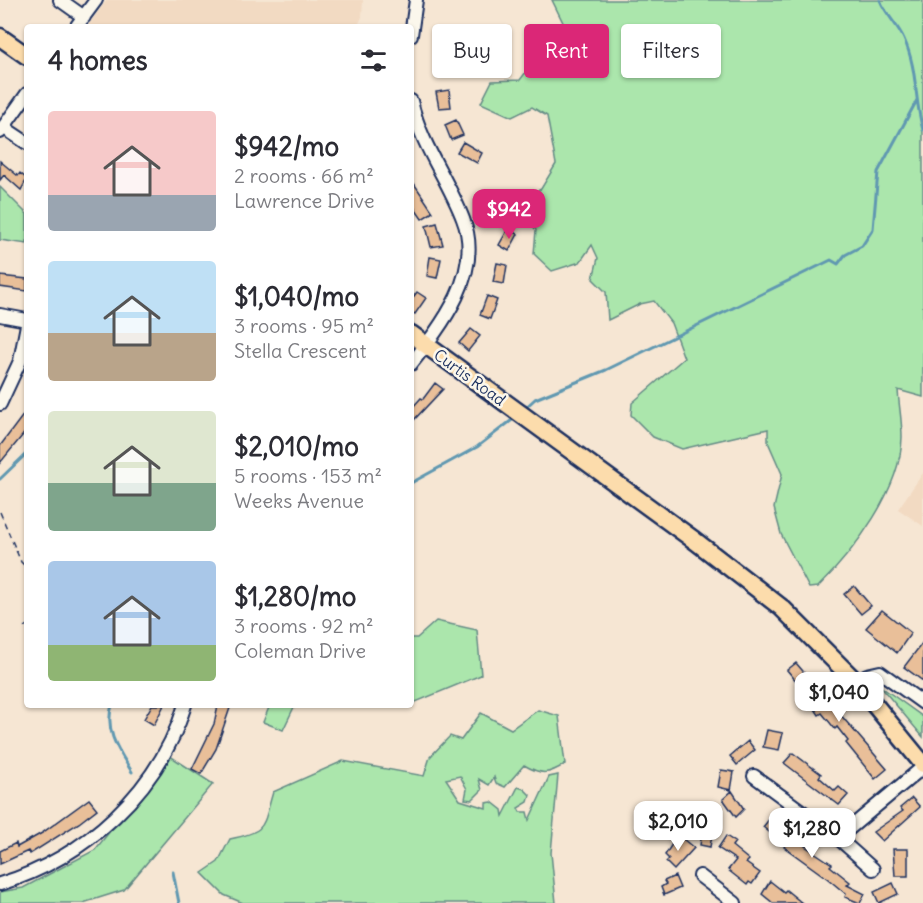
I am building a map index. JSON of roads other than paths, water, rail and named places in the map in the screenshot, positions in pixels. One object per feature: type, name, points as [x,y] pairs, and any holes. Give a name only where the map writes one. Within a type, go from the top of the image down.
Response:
[{"type":"main road","points":[[0,37],[24,54]]},
{"type":"main road","name":"Curtis Road","points":[[414,336],[782,608],[856,682],[923,765]]},
{"type":"street","points":[[60,0],[80,22],[96,0]]},
{"type":"street","points":[[413,24],[416,0]]},
{"type":"street","points":[[24,98],[2,129],[24,141]]},
{"type":"street","points":[[414,112],[422,140],[463,219],[469,244],[464,276],[456,299],[414,360]]},
{"type":"street","points":[[0,315],[24,321]]},
{"type":"street","points":[[0,404],[20,361],[24,339]]},
{"type":"street","points":[[856,682],[867,675],[880,672],[923,703]]},
{"type":"street","points":[[0,884],[47,867],[84,844],[129,803],[166,751],[184,708]]},
{"type":"street","points":[[838,838],[923,765]]},
{"type":"street","points":[[754,776],[838,838],[873,869]]},
{"type":"street","points":[[700,876],[735,903]]},
{"type":"waterway","points":[[880,0],[901,34],[912,62],[923,130]]},
{"type":"waterway","points":[[523,410],[535,399],[606,370],[831,260],[838,264],[845,255],[862,246],[873,229],[878,172],[917,100]]},
{"type":"waterway","points":[[414,481],[477,447],[516,417]]},
{"type":"waterway","points":[[0,479],[24,456]]},
{"type":"waterway","points":[[111,708],[111,732],[132,772]]},
{"type":"waterway","points":[[173,872],[179,903]]}]
